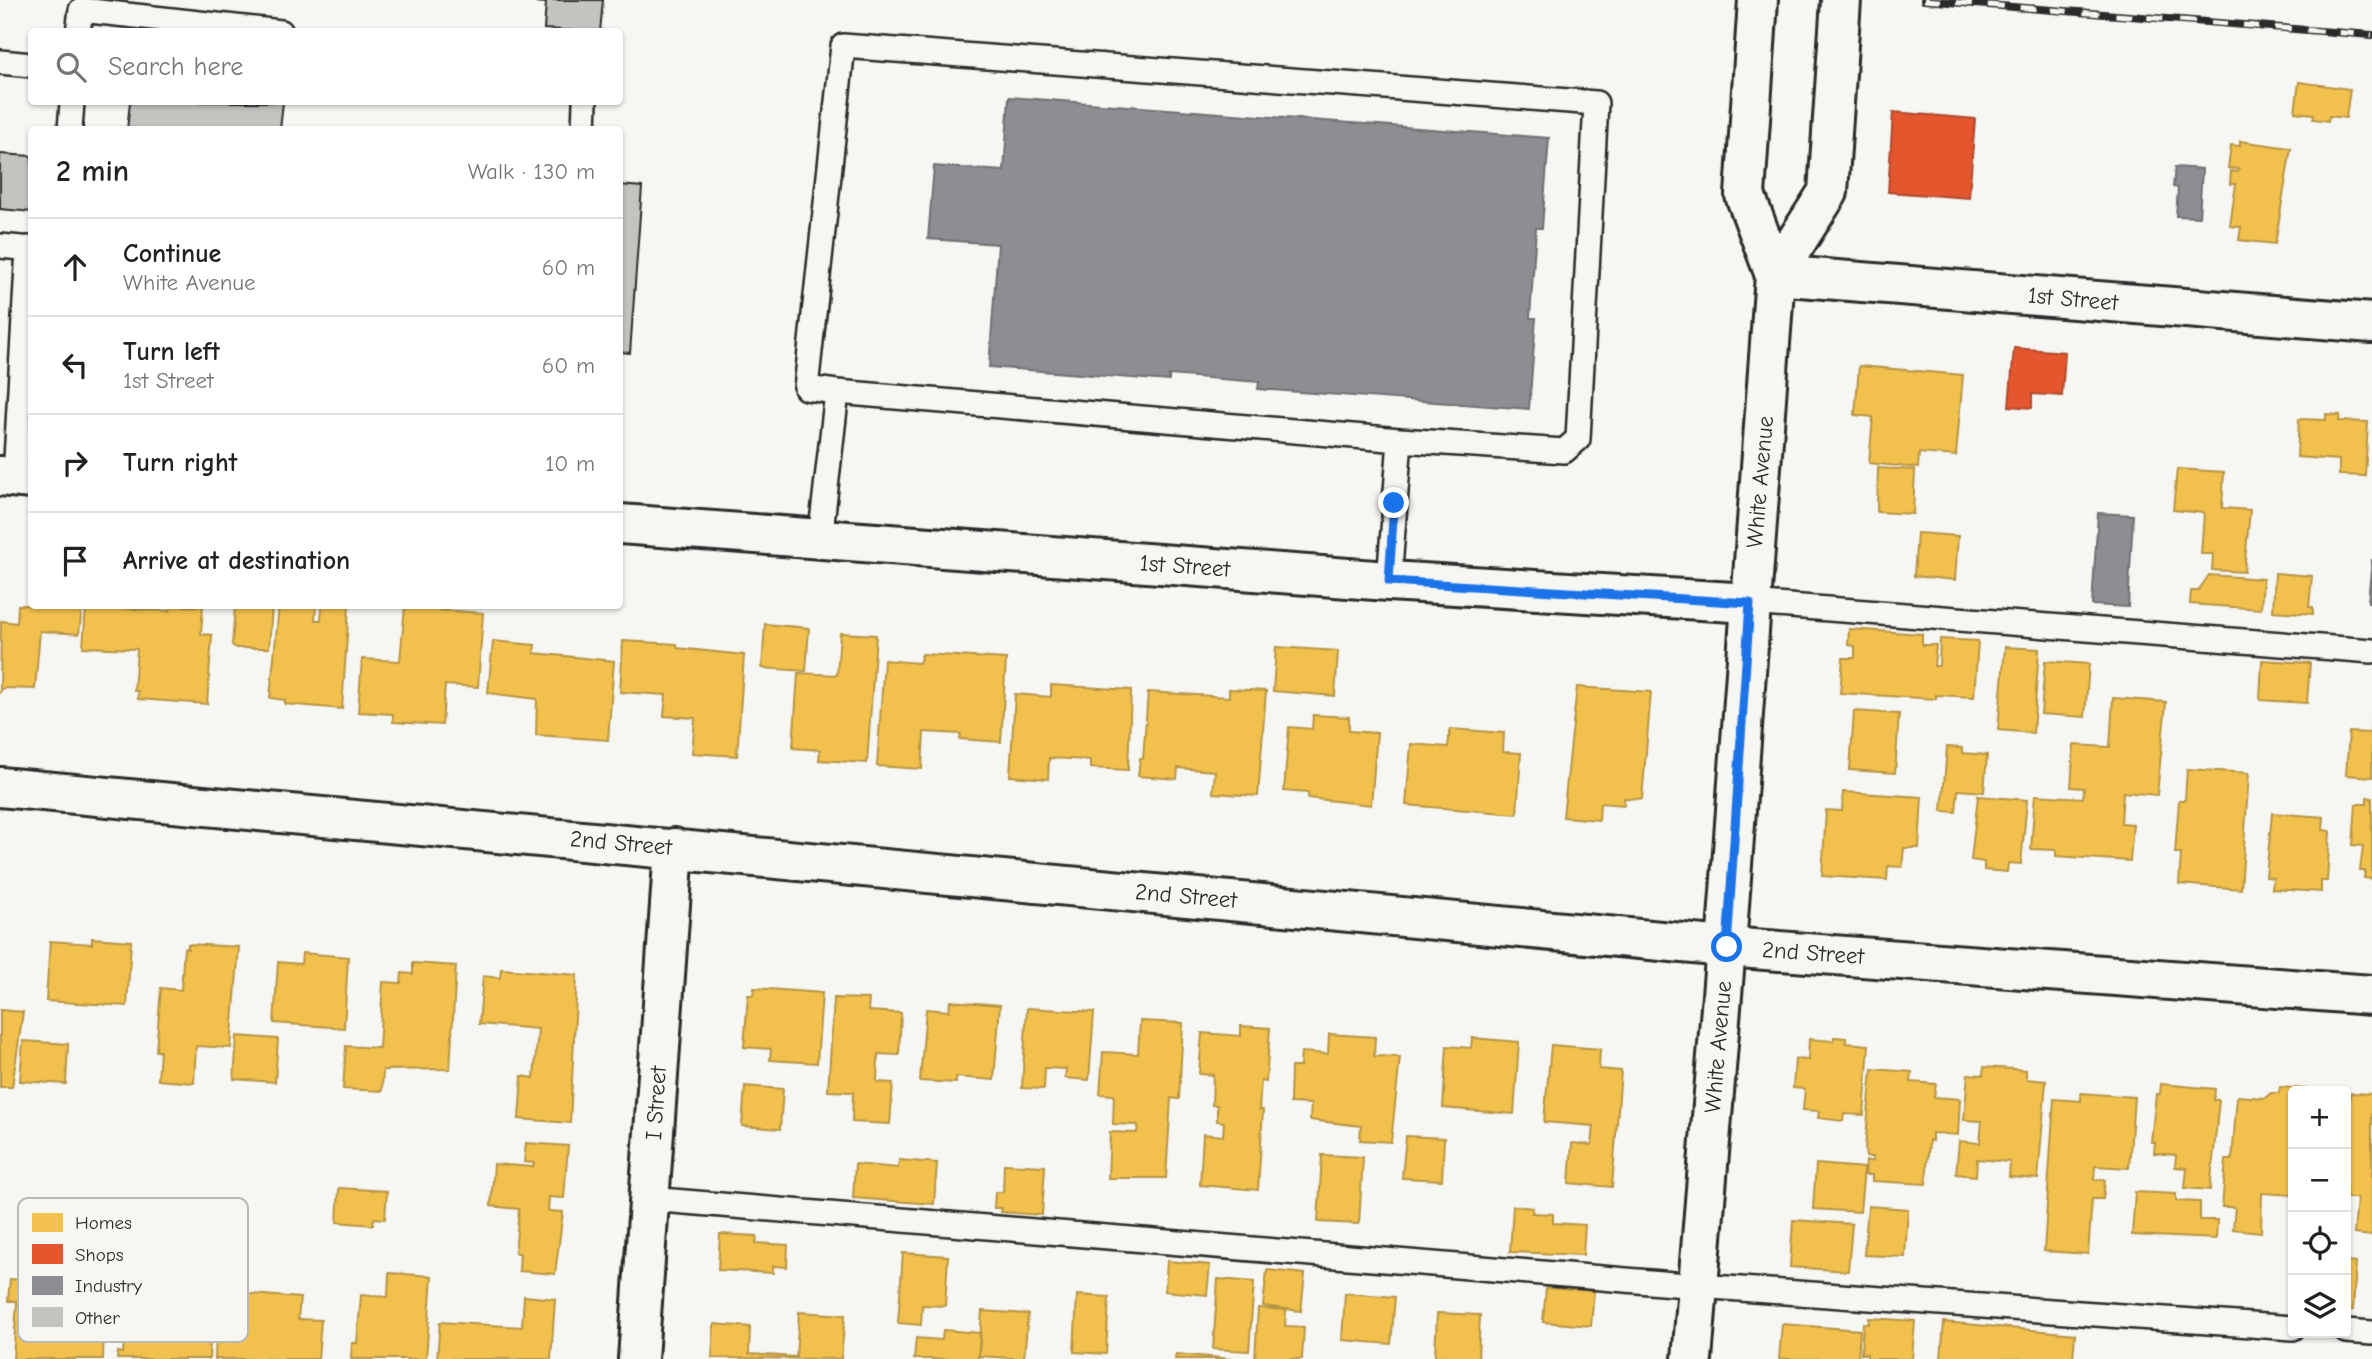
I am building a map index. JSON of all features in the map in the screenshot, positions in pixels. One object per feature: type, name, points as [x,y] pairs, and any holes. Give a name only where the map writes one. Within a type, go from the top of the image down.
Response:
[{"type":"street","name":"White Avenue","points":[[1692,1359],[1727,947],[1775,275],[1745,195],[1758,0]]},
{"type":"street","name":"White Avenue","points":[[1775,275],[1828,192],[1841,0]]},
{"type":"street","name":"1st Street","points":[[1775,275],[2372,323]]},
{"type":"street","name":"1st Street","points":[[623,524],[1389,581],[1750,603]]},
{"type":"street","name":"2nd Street","points":[[0,787],[1727,947],[2372,995]]},
{"type":"street","name":"I Street","points":[[638,1359],[674,848]]},
{"type":"lane","points":[[78,28],[80,10],[244,28]]},
{"type":"lane","points":[[843,46],[1596,103],[1578,439],[1564,451],[1400,440],[837,391],[806,388],[843,46]]},
{"type":"lane","points":[[0,62],[28,65]]},
{"type":"lane","points":[[70,126],[72,105]]},
{"type":"lane","points":[[584,126],[586,105]]},
{"type":"lane","points":[[0,246],[28,249]]},
{"type":"lane","points":[[16,477],[25,420],[28,317]]},
{"type":"lane","points":[[820,540],[837,391]]},
{"type":"lane","points":[[1389,581],[1400,440]]},
{"type":"lane","points":[[1750,603],[2372,651]]},
{"type":"lane","points":[[649,1199],[1698,1286],[2288,1328]]},
{"type":"lane","points":[[2351,1331],[2372,1333]]},
{"type":"building: Homes","points":[[2299,82],[2350,89],[2346,118],[2329,116],[2328,121],[2313,119],[2314,114],[2295,112]]},
{"type":"building: Homes","points":[[2240,141],[2291,148],[2275,244],[2239,240],[2241,227],[2230,226],[2236,184],[2230,184],[2231,171],[2238,172],[2239,169],[2228,168],[2231,145],[2240,146]]},
{"type":"building: Homes","points":[[1859,366],[1963,375],[1956,456],[1919,453],[1918,468],[1869,463],[1873,417],[1855,415]]},
{"type":"building: Homes","points":[[2326,414],[2340,415],[2339,421],[2368,422],[2365,476],[2339,475],[2339,460],[2297,457],[2299,419],[2326,420]]},
{"type":"building: Homes","points":[[1878,468],[1915,470],[1913,514],[1877,512]]},
{"type":"building: Homes","points":[[2177,469],[2224,472],[2222,508],[2250,510],[2244,572],[2212,570],[2213,554],[2201,554],[2204,513],[2173,510]]},
{"type":"building: Homes","points":[[1917,533],[1958,536],[1955,580],[1914,576]]},
{"type":"building: Homes","points":[[2275,573],[2312,576],[2309,607],[2313,607],[2313,614],[2273,611]]},
{"type":"building: Homes","points":[[2209,575],[2263,579],[2261,609],[2190,604],[2191,591],[2198,591]]},
{"type":"building: Homes","points":[[18,605],[28,605],[28,609],[82,609],[79,634],[40,631],[35,689],[3,688],[0,692],[1,621],[17,623]]},
{"type":"building: Homes","points":[[86,609],[203,609],[201,634],[212,635],[207,704],[138,699],[138,691],[134,691],[137,649],[83,647]]},
{"type":"building: Homes","points":[[235,609],[272,609],[269,648],[236,648],[232,645]]},
{"type":"building: Homes","points":[[279,609],[316,609],[315,620],[321,620],[322,609],[349,609],[342,709],[285,704],[285,700],[270,698]]},
{"type":"building: Homes","points":[[405,609],[483,613],[478,687],[445,685],[442,725],[393,722],[393,714],[358,712],[362,659],[400,661]]},
{"type":"building: Homes","points":[[765,624],[809,628],[806,671],[762,668]]},
{"type":"building: Homes","points":[[1849,629],[1922,634],[1922,645],[1936,645],[1934,666],[1939,666],[1940,639],[1978,641],[1974,697],[1936,695],[1936,699],[1840,693],[1843,658],[1855,658],[1855,646],[1848,645]]},
{"type":"building: Homes","points":[[840,633],[876,635],[867,763],[819,760],[820,750],[793,748],[798,673],[837,675]]},
{"type":"building: Homes","points":[[493,641],[535,645],[534,653],[614,661],[608,740],[536,735],[537,699],[488,693]]},
{"type":"building: Homes","points":[[623,641],[677,644],[677,648],[744,655],[737,756],[692,753],[695,718],[664,716],[666,695],[620,692]]},
{"type":"building: Homes","points":[[1276,647],[1338,651],[1335,696],[1273,691]]},
{"type":"building: Homes","points":[[2005,647],[2039,649],[2033,733],[1998,730]]},
{"type":"building: Homes","points":[[922,654],[1006,659],[1001,742],[960,739],[961,734],[924,732],[922,769],[877,766],[884,660],[919,663]]},
{"type":"building: Homes","points":[[2262,660],[2310,663],[2307,703],[2260,700]]},
{"type":"building: Homes","points":[[2045,661],[2089,664],[2085,717],[2041,714]]},
{"type":"building: Homes","points":[[1051,685],[1131,690],[1128,770],[1090,768],[1090,760],[1049,758],[1048,779],[1010,776],[1015,694],[1051,697]]},
{"type":"building: Homes","points":[[1577,687],[1651,692],[1642,799],[1624,798],[1624,805],[1600,803],[1599,820],[1563,817]]},
{"type":"building: Homes","points":[[1229,689],[1266,691],[1258,796],[1213,793],[1215,771],[1178,768],[1177,779],[1138,776],[1140,758],[1143,759],[1148,692],[1229,697]]},
{"type":"building: Homes","points":[[2113,698],[2166,702],[2157,795],[2123,792],[2121,823],[2133,824],[2130,861],[2056,856],[2056,850],[2031,849],[2035,795],[2083,798],[2084,788],[2071,787],[2074,745],[2110,747]]},
{"type":"building: Homes","points":[[1854,711],[1899,714],[1895,773],[1850,770]]},
{"type":"building: Homes","points":[[2372,713],[2372,777],[2346,775],[2349,732],[2370,733]]},
{"type":"building: Homes","points":[[1313,715],[1349,717],[1349,731],[1377,733],[1371,805],[1308,798],[1308,793],[1284,791],[1289,727],[1312,729]]},
{"type":"building: Homes","points":[[1450,729],[1504,733],[1503,752],[1521,753],[1517,814],[1406,805],[1411,744],[1448,747]]},
{"type":"building: Homes","points":[[1947,747],[1962,748],[1962,753],[1987,755],[1984,792],[1958,790],[1956,812],[1942,811]]},
{"type":"building: Homes","points":[[2187,769],[2249,773],[2241,889],[2179,884],[2181,853],[2175,853],[2179,800],[2185,800]]},
{"type":"building: Homes","points":[[1843,792],[1922,797],[1919,848],[1904,848],[1902,867],[1888,866],[1887,880],[1822,876],[1826,810],[1842,811]]},
{"type":"building: Homes","points":[[1978,796],[2027,800],[2021,864],[2008,863],[2007,872],[1984,870],[1984,862],[1971,860]]},
{"type":"building: Homes","points":[[2367,797],[2372,798],[2372,879],[2364,878],[2365,871],[2360,871],[2363,846],[2353,845],[2356,804],[2367,804]]},
{"type":"building: Homes","points":[[2272,813],[2324,817],[2323,830],[2330,831],[2327,881],[2321,881],[2321,892],[2272,889],[2273,878],[2266,877]]},
{"type":"building: Homes","points":[[92,938],[131,941],[127,1006],[46,1001],[50,941],[92,944]]},
{"type":"building: Homes","points":[[188,944],[239,947],[231,1048],[196,1046],[194,1083],[158,1080],[160,1051],[156,1051],[161,988],[181,990],[184,948],[188,949]]},
{"type":"building: Homes","points":[[302,953],[348,957],[344,1028],[274,1023],[278,962],[301,964]]},
{"type":"building: Homes","points":[[413,963],[456,966],[450,1069],[383,1070],[382,1091],[343,1089],[346,1046],[379,1048],[383,982],[401,983],[402,973],[413,974]]},
{"type":"building: Homes","points":[[501,969],[577,975],[570,1123],[519,1119],[522,1076],[534,1078],[538,1029],[479,1024],[483,976],[500,978]]},
{"type":"building: Homes","points":[[754,988],[822,993],[817,1063],[770,1060],[771,1049],[744,1047],[748,995],[753,995]]},
{"type":"building: Homes","points":[[834,998],[869,999],[868,1011],[901,1013],[899,1055],[878,1054],[877,1082],[893,1083],[890,1124],[852,1122],[853,1092],[828,1091]]},
{"type":"building: Homes","points":[[950,1001],[1000,1005],[994,1080],[956,1077],[956,1083],[920,1081],[926,1009],[949,1011]]},
{"type":"building: Homes","points":[[1027,1008],[1094,1012],[1089,1080],[1065,1078],[1066,1069],[1045,1068],[1044,1089],[1022,1088]]},
{"type":"building: Homes","points":[[0,1010],[23,1012],[12,1087],[0,1087]]},
{"type":"building: Homes","points":[[1140,1021],[1183,1023],[1179,1099],[1171,1098],[1166,1178],[1108,1178],[1110,1132],[1137,1133],[1138,1125],[1113,1124],[1114,1095],[1100,1094],[1103,1052],[1138,1054]]},
{"type":"building: Homes","points":[[1241,1026],[1270,1028],[1266,1082],[1261,1081],[1259,1110],[1263,1110],[1258,1190],[1200,1185],[1203,1134],[1223,1136],[1224,1122],[1217,1121],[1217,1105],[1212,1105],[1213,1075],[1199,1074],[1202,1033],[1241,1036]]},
{"type":"building: Homes","points":[[1329,1034],[1375,1037],[1374,1056],[1400,1057],[1391,1142],[1360,1140],[1361,1126],[1310,1120],[1311,1104],[1290,1103],[1291,1067],[1300,1067],[1301,1052],[1328,1054]]},
{"type":"building: Homes","points":[[237,1036],[278,1039],[275,1082],[234,1079]]},
{"type":"building: Homes","points":[[1834,1037],[1846,1038],[1846,1043],[1869,1045],[1864,1115],[1844,1114],[1843,1121],[1818,1118],[1819,1111],[1803,1110],[1805,1089],[1793,1088],[1795,1059],[1808,1060],[1809,1039],[1833,1041]]},
{"type":"building: Homes","points":[[1472,1038],[1519,1042],[1514,1114],[1443,1108],[1447,1046],[1471,1048]]},
{"type":"building: Homes","points":[[23,1041],[68,1044],[66,1084],[20,1081]]},
{"type":"building: Homes","points":[[1551,1045],[1600,1049],[1599,1069],[1621,1071],[1612,1187],[1569,1183],[1572,1143],[1592,1145],[1594,1126],[1544,1122]]},
{"type":"building: Homes","points":[[1984,1067],[2026,1070],[2026,1079],[2046,1081],[2038,1179],[2009,1177],[2010,1162],[1977,1159],[1976,1176],[1956,1174],[1959,1141],[1980,1143],[1982,1121],[1964,1120],[1968,1074],[1983,1075]]},
{"type":"building: Homes","points":[[1872,1069],[1912,1072],[1911,1082],[1936,1084],[1934,1097],[1960,1099],[1958,1135],[1932,1133],[1932,1141],[1929,1140],[1926,1184],[1872,1181],[1872,1175],[1865,1175],[1866,1161],[1873,1161],[1873,1157],[1866,1157],[1865,1149]]},
{"type":"building: Homes","points":[[2161,1084],[2215,1089],[2214,1100],[2219,1100],[2210,1190],[2185,1188],[2187,1168],[2175,1167],[2176,1155],[2154,1153],[2155,1142],[2151,1142],[2156,1094],[2160,1094]]},
{"type":"building: Homes","points":[[745,1086],[783,1089],[780,1129],[742,1126]]},
{"type":"building: Homes","points":[[2280,1087],[2288,1088],[2288,1195],[2262,1193],[2261,1232],[2233,1229],[2235,1207],[2222,1207],[2226,1160],[2232,1160],[2237,1096],[2265,1098],[2271,1093],[2279,1093]]},
{"type":"building: Homes","points":[[2081,1093],[2134,1097],[2129,1168],[2095,1166],[2094,1180],[2105,1180],[2103,1199],[2092,1199],[2088,1254],[2044,1251],[2054,1099],[2081,1101]]},
{"type":"building: Homes","points":[[2351,1093],[2372,1094],[2372,1236],[2354,1234],[2357,1198],[2351,1198]]},
{"type":"building: Homes","points":[[1406,1136],[1444,1138],[1442,1180],[1402,1178]]},
{"type":"building: Homes","points":[[526,1143],[568,1146],[564,1198],[549,1197],[548,1211],[563,1212],[555,1274],[519,1271],[520,1253],[515,1253],[519,1209],[491,1206],[494,1164],[533,1167],[534,1163],[524,1162]]},
{"type":"building: Homes","points":[[1322,1155],[1363,1157],[1359,1224],[1318,1222]]},
{"type":"building: Homes","points":[[899,1160],[937,1163],[934,1204],[853,1198],[855,1164],[898,1168]]},
{"type":"building: Homes","points":[[1004,1164],[1045,1166],[1042,1215],[1001,1212],[1002,1208],[994,1208],[995,1192],[1003,1192]]},
{"type":"building: Homes","points":[[1816,1164],[1864,1168],[1860,1212],[1813,1209]]},
{"type":"building: Homes","points":[[339,1188],[387,1191],[385,1219],[374,1218],[373,1225],[337,1222]]},
{"type":"building: Homes","points":[[2135,1192],[2176,1194],[2176,1201],[2200,1202],[2200,1220],[2217,1220],[2216,1239],[2132,1235]]},
{"type":"building: Homes","points":[[1513,1206],[1533,1208],[1532,1213],[1553,1214],[1553,1223],[1585,1225],[1583,1255],[1510,1252]]},
{"type":"building: Homes","points":[[1868,1206],[1908,1209],[1905,1257],[1864,1255]]},
{"type":"building: Homes","points":[[1793,1220],[1852,1224],[1848,1271],[1790,1267]]},
{"type":"building: Homes","points":[[720,1234],[757,1236],[756,1243],[788,1245],[787,1267],[773,1266],[773,1273],[718,1270]]},
{"type":"building: Homes","points":[[903,1253],[948,1256],[945,1306],[922,1305],[921,1325],[898,1323]]},
{"type":"building: Homes","points":[[1167,1261],[1210,1265],[1207,1295],[1165,1291]]},
{"type":"building: Homes","points":[[2351,1262],[2356,1263],[2351,1310]]},
{"type":"building: Homes","points":[[1267,1270],[1305,1274],[1301,1311],[1263,1306]]},
{"type":"building: Homes","points":[[389,1273],[432,1276],[426,1359],[351,1359],[352,1343],[357,1343],[361,1295],[388,1297]]},
{"type":"building: Homes","points":[[10,1279],[18,1280],[18,1342],[104,1342],[103,1359],[13,1359],[17,1301],[8,1301]]},
{"type":"building: Homes","points":[[1218,1279],[1254,1282],[1249,1351],[1213,1349]]},
{"type":"building: Homes","points":[[1546,1288],[1594,1291],[1591,1326],[1543,1322]]},
{"type":"building: Homes","points":[[1345,1293],[1395,1297],[1391,1344],[1342,1340]]},
{"type":"building: Homes","points":[[248,1294],[300,1298],[298,1319],[321,1320],[318,1359],[215,1359],[216,1342],[248,1342]]},
{"type":"building: Homes","points":[[1077,1295],[1109,1297],[1106,1354],[1074,1352]]},
{"type":"building: Homes","points":[[524,1296],[555,1299],[551,1359],[437,1359],[440,1322],[522,1327]]},
{"type":"building: Homes","points":[[1258,1308],[1286,1310],[1285,1326],[1304,1327],[1302,1359],[1255,1359]]},
{"type":"building: Homes","points":[[982,1311],[1028,1314],[1024,1359],[979,1356]]},
{"type":"building: Homes","points":[[799,1312],[845,1315],[841,1359],[712,1358],[714,1324],[750,1327],[749,1354],[796,1357]]},
{"type":"building: Homes","points":[[1437,1313],[1480,1315],[1478,1359],[1435,1356]]},
{"type":"building: Homes","points":[[1869,1318],[1915,1321],[1912,1359],[1867,1359],[1867,1354],[1861,1354],[1863,1323],[1869,1324]]},
{"type":"building: Homes","points":[[1944,1322],[2075,1334],[2073,1359],[1941,1359]]},
{"type":"building: Homes","points":[[1782,1324],[1860,1330],[1858,1359],[1779,1359]]},
{"type":"building: Homes","points":[[943,1330],[980,1333],[978,1359],[914,1359],[916,1338],[942,1340]]},
{"type":"building: Homes","points":[[124,1342],[210,1342],[209,1359],[117,1359],[118,1352],[123,1353]]},
{"type":"building: Homes","points":[[1176,1354],[1232,1359],[1175,1359]]},
{"type":"building: Shops","points":[[1893,112],[1975,119],[1969,198],[1888,192]]},
{"type":"building: Shops","points":[[2014,348],[2065,352],[2062,396],[2032,394],[2032,408],[2009,406]]},
{"type":"building: Industry","points":[[1009,97],[1549,138],[1542,228],[1536,228],[1530,318],[1536,318],[1529,409],[1258,389],[1259,382],[1169,375],[1169,381],[989,367],[998,244],[928,239],[934,166],[1004,171]]},
{"type":"building: Industry","points":[[2175,167],[2202,169],[2199,217],[2176,216],[2178,188],[2173,187]]},
{"type":"building: Industry","points":[[2098,513],[2133,515],[2128,607],[2092,605]]},
{"type":"building: Industry","points":[[2372,559],[2372,603],[2368,602]]},
{"type":"building: Other","points":[[510,0],[603,0],[600,28],[544,28],[546,3]]},
{"type":"building: Other","points":[[130,105],[283,105],[280,126],[127,126]]},
{"type":"building: Other","points":[[0,154],[28,156],[28,212],[0,209]]},
{"type":"building: Other","points":[[623,185],[642,187],[630,353],[623,352]]},
{"type":"railway","points":[[1924,0],[2372,35]]},
{"type":"route","points":[[1394,503],[1389,581],[1750,603],[1727,947]]}]
